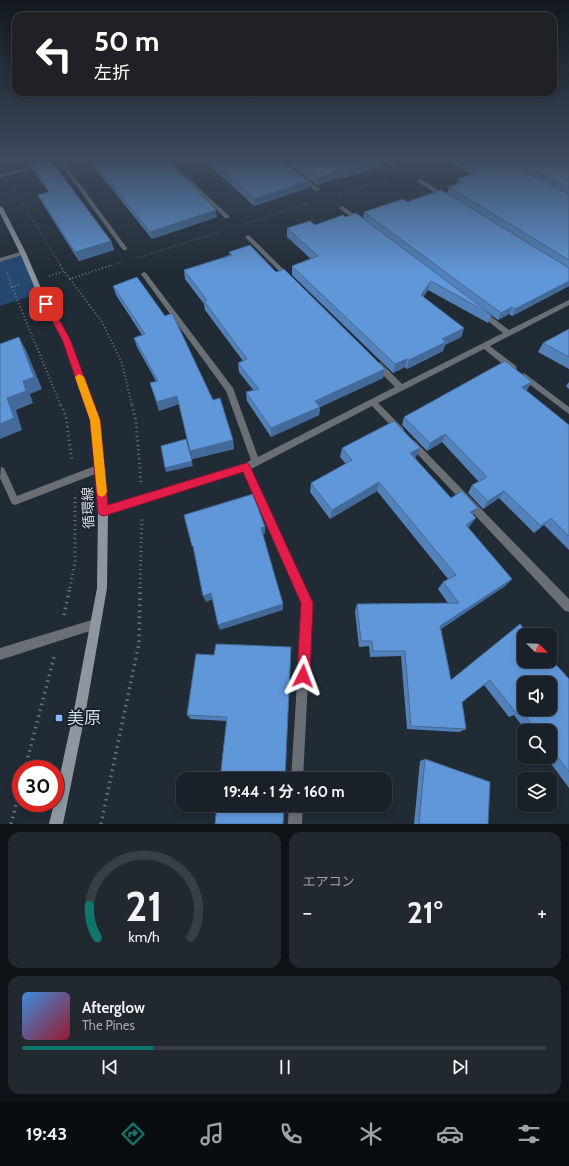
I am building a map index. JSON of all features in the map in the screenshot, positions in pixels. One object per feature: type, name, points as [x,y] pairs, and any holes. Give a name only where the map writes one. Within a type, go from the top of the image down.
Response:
[{"type":"street","points":[[86,196],[125,248]]},
{"type":"street","points":[[205,196],[227,217]]},
{"type":"street","points":[[445,196],[454,202]]},
{"type":"street","name":"循環線","points":[[0,208],[23,254],[40,293],[66,339],[95,420],[100,468],[104,512],[102,588],[80,710],[56,824]]},
{"type":"street","points":[[342,208],[368,227]]},
{"type":"street","points":[[248,237],[293,282]]},
{"type":"street","points":[[0,260],[23,254]]},
{"type":"street","points":[[144,274],[230,390],[256,462]]},
{"type":"street","points":[[104,512],[246,467],[569,302]]},
{"type":"street","points":[[476,309],[508,333]]},
{"type":"street","points":[[484,345],[569,411]]},
{"type":"street","points":[[372,360],[401,388]]},
{"type":"street","points":[[372,402],[569,607]]},
{"type":"street","points":[[246,467],[307,603],[298,772]]},
{"type":"street","points":[[1,471],[15,501],[100,468]]},
{"type":"street","points":[[0,654],[95,624]]},
{"type":"street","points":[[295,824],[296,812]]},
{"type":"path","points":[[17,196],[64,271]]},
{"type":"path","points":[[70,279],[102,322],[122,363],[136,421],[142,499],[142,545],[138,643],[101,824]]},
{"type":"path","points":[[12,287],[66,417],[75,477],[75,561],[60,635],[27,760]]},
{"type":"path","points":[[11,824],[14,812]]},
{"type":"shaded area","points":[[23,253],[40,293],[0,306],[0,260]]},
{"type":"building","points":[[39,196],[78,196],[111,241],[75,252]]},
{"type":"building","points":[[121,196],[203,196],[216,210],[150,232]]},
{"type":"building","points":[[251,196],[262,196],[254,199]]},
{"type":"building","points":[[423,196],[452,196],[569,268],[569,281],[515,309],[512,307],[501,313],[364,212],[403,199],[407,202]]},
{"type":"building","points":[[465,196],[569,196],[569,260]]},
{"type":"building","points":[[356,213],[492,315],[431,281],[421,295],[464,328],[442,339],[446,342],[409,360],[407,359],[395,364],[292,266],[318,256],[287,228],[310,221],[315,225],[343,215],[345,217]]},
{"type":"building","points":[[250,245],[276,272],[284,269],[385,369],[315,401],[320,407],[271,428],[246,392],[259,389],[238,363],[247,359],[204,301],[207,300],[184,270],[232,255],[229,252]]},
{"type":"building","points":[[137,277],[165,316],[172,313],[213,400],[220,398],[233,440],[190,451],[177,396],[157,402],[150,383],[158,381],[134,338],[145,334],[113,286]]},
{"type":"building","points":[[569,329],[569,357],[543,343]]},
{"type":"building","points":[[19,337],[34,377],[23,381],[26,391],[7,398],[14,418],[0,424],[0,344]]},
{"type":"building","points":[[505,361],[532,382],[522,387],[569,425],[569,536],[551,518],[541,526],[504,491],[488,501],[472,485],[487,477],[445,434],[430,443],[404,417]]},
{"type":"building","points":[[394,421],[420,448],[410,453],[451,498],[462,491],[478,508],[470,512],[476,518],[466,525],[512,579],[440,626],[451,680],[520,624],[523,628],[517,628],[517,668],[557,668],[557,666],[569,679],[569,772],[557,756],[557,724],[532,724],[526,716],[557,716],[557,676],[517,676],[517,714],[490,680],[462,702],[466,729],[411,726],[405,651],[373,651],[372,641],[361,641],[357,604],[459,603],[443,582],[456,575],[379,482],[332,510],[311,483],[352,460],[342,448]]},
{"type":"building","points":[[186,439],[192,461],[165,468],[161,446]]},
{"type":"building","points":[[253,494],[265,527],[261,528],[283,604],[218,625],[211,593],[203,596],[193,546],[184,515]]},
{"type":"building","points":[[216,644],[291,647],[285,772],[221,772],[227,717],[187,715],[196,654],[214,655]]},
{"type":"building","points":[[425,759],[490,782],[488,824],[419,824]]},
{"type":"building","points":[[216,812],[284,812],[283,824],[215,824]]},
{"type":"slow traffic","points":[[79,377],[95,420],[102,492]]},
{"type":"place","name":"美原","points":[[59,718]]},
{"type":"route","points":[[46,304],[66,339],[95,420],[104,512],[246,467],[307,603],[303,676]]}]
